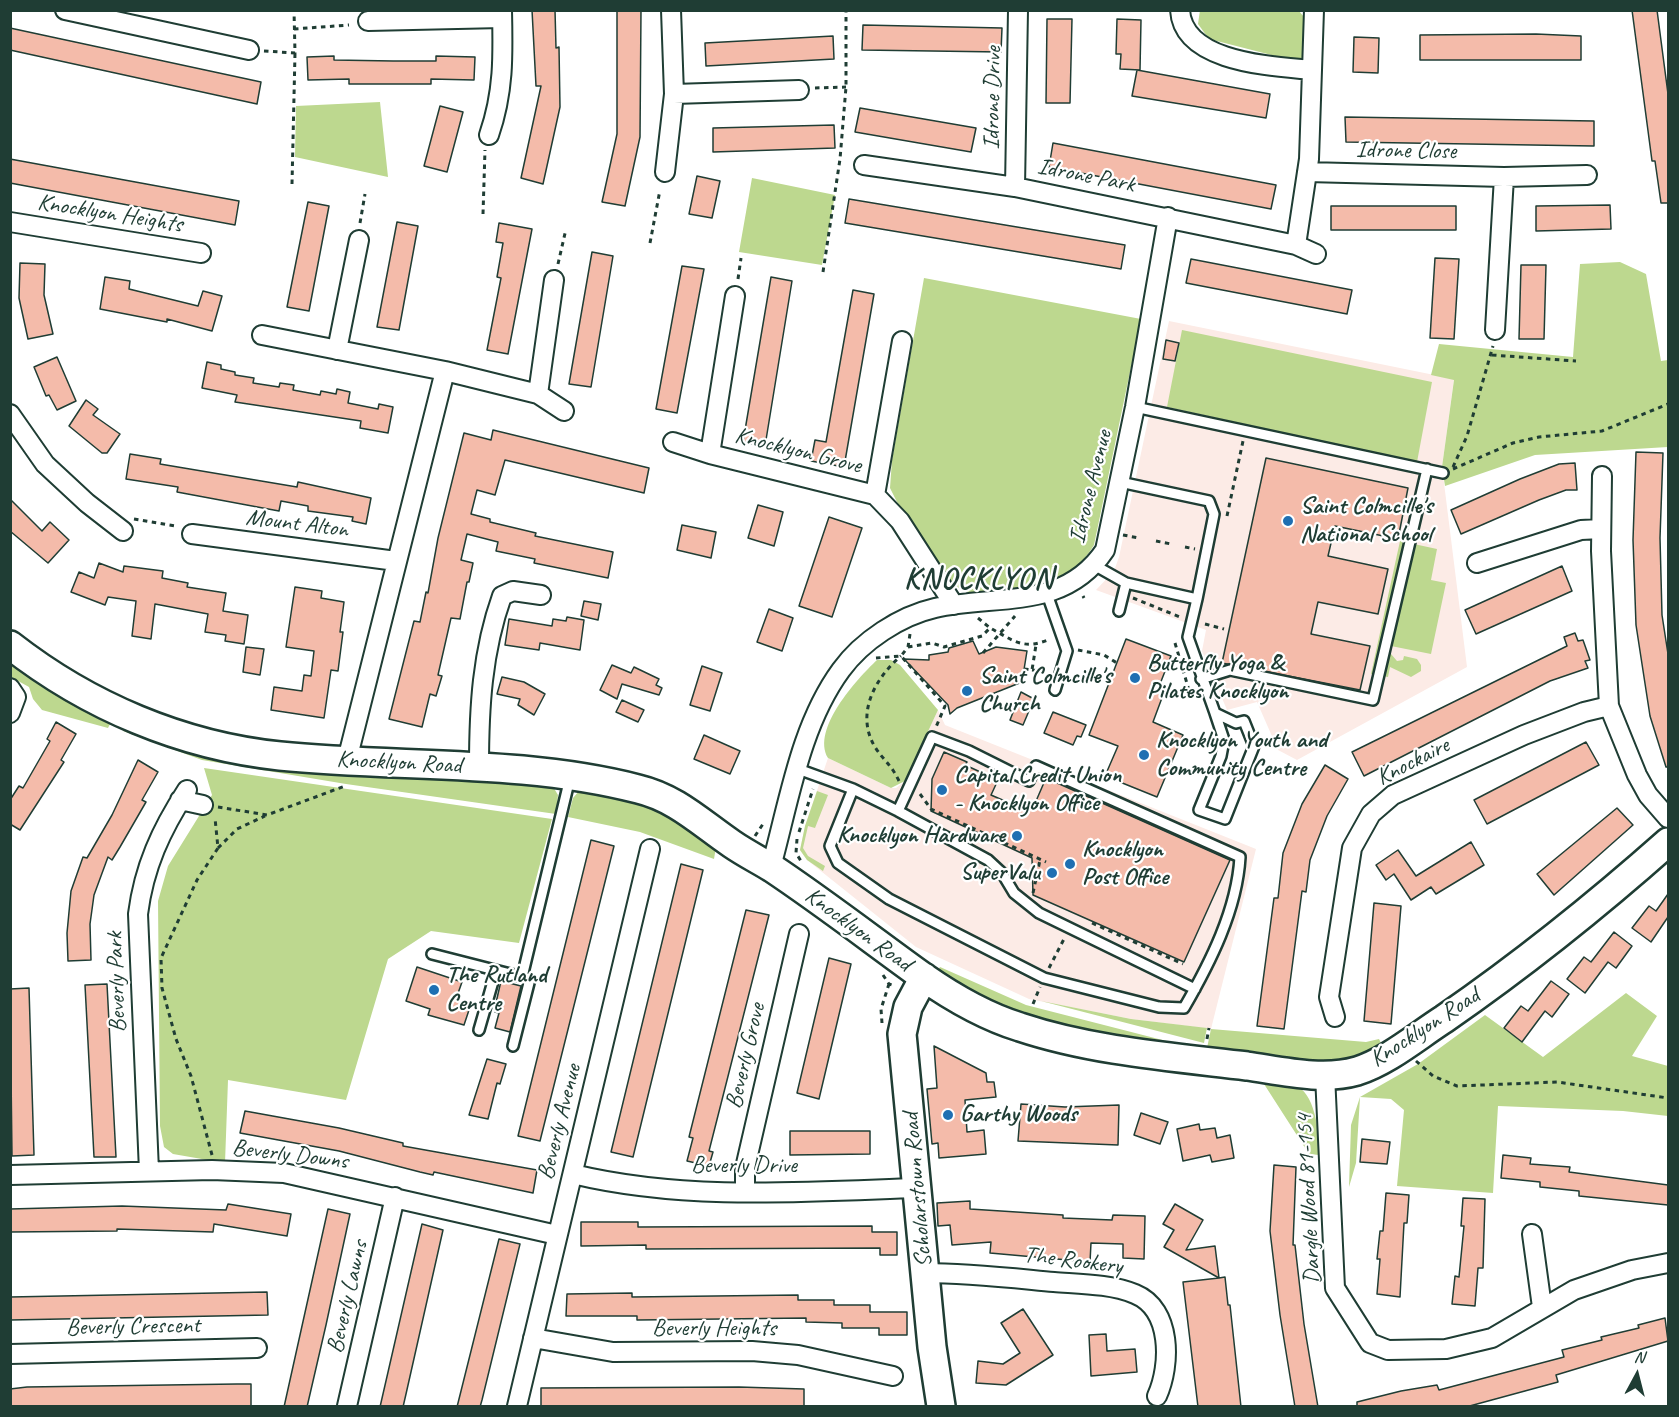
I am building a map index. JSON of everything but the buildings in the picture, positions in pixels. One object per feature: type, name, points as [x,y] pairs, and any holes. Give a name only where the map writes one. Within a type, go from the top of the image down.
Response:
[{"type":"street","points":[[65,10],[257,50]]},
{"type":"street","points":[[662,181],[674,94],[671,10]]},
{"type":"street","name":"Idrone Drive","points":[[1015,187],[1018,10]]},
{"type":"street","points":[[1180,10],[1180,21],[1189,35],[1207,50],[1236,59],[1312,70]]},
{"type":"street","points":[[1296,245],[1307,172],[1314,10]]},
{"type":"street","points":[[368,21],[502,14],[502,83],[499,105],[487,142]]},
{"type":"street","points":[[674,94],[804,89]]},
{"type":"street","name":"Idrone Park","points":[[864,165],[1015,187],[1168,217],[1296,245],[1316,254]]},
{"type":"street","name":"Idrone Close","points":[[1307,172],[1504,177],[1587,174]]},
{"type":"street","points":[[1495,336],[1504,177]]},
{"type":"street","name":"Idrone Avenue","points":[[771,867],[814,715],[841,669],[873,638],[908,618],[933,609],[1047,594],[1068,586],[1094,565],[1105,550],[1135,407],[1168,217]]},
{"type":"street","name":"Knocklyon Heights","points":[[10,222],[201,253]]},
{"type":"street","points":[[337,350],[360,231]]},
{"type":"street","points":[[538,394],[556,272]]},
{"type":"street","name":"Knocklyon Grove","points":[[710,454],[736,288]]},
{"type":"street","points":[[262,335],[445,371],[538,394],[564,411]]},
{"type":"street","name":"Knocklyon Grove","points":[[875,495],[902,341]]},
{"type":"street","points":[[346,773],[396,561],[445,371]]},
{"type":"street","points":[[10,414],[45,464],[87,503],[124,524]]},
{"type":"street","name":"Knocklyon Grove","points":[[673,442],[710,454],[875,495],[900,521],[954,605]]},
{"type":"street","points":[[1602,476],[1601,529],[1609,706],[1637,775],[1648,795],[1668,818]]},
{"type":"street","points":[[1477,563],[1581,530],[1601,529]]},
{"type":"street","name":"Mount Alton","points":[[184,530],[396,561]]},
{"type":"street","points":[[479,767],[480,692],[492,626],[502,596],[513,591],[541,595]]},
{"type":"street","name":"Knocklyon Road","points":[[10,645],[73,688],[123,714],[181,736],[279,756],[346,773],[479,767],[570,775],[663,796],[771,867],[924,977],[965,1003],[1022,1028],[1124,1050],[1325,1075],[1359,1070],[1401,1048],[1555,937],[1668,842]]},
{"type":"street","points":[[10,688],[15,697],[10,713]]},
{"type":"street","name":"Knockaire","points":[[1335,1017],[1329,997],[1352,848],[1371,814],[1393,795],[1524,735],[1584,712],[1609,706]]},
{"type":"street","name":"Beverly Park","points":[[149,1171],[138,914],[142,885],[151,853],[183,795],[208,806]]},
{"type":"street","name":"Beverly Avenue","points":[[517,1407],[650,849]]},
{"type":"street","name":"Beverly Grove","points":[[745,1191],[745,1168],[799,934]]},
{"type":"street","name":"Scholarstown Road","points":[[924,977],[902,1024],[925,1273],[941,1407]]},
{"type":"street","name":"Dargle Wood 81-154","points":[[1325,1075],[1335,1288],[1370,1343],[1388,1350],[1446,1349],[1492,1338],[1574,1290],[1632,1270],[1668,1263]]},
{"type":"street","name":"Beverly Downs","points":[[10,1175],[233,1170],[284,1173],[557,1235]]},
{"type":"street","name":"Beverly Drive","points":[[573,1174],[660,1189],[745,1191],[917,1188]]},
{"type":"street","name":"Beverly Lawns","points":[[347,1407],[395,1197]]},
{"type":"street","points":[[1532,1234],[1542,1307]]},
{"type":"street","name":"The Rookery","points":[[925,1273],[1096,1285],[1137,1294],[1159,1314],[1166,1347],[1162,1384],[1157,1396]]},
{"type":"street","name":"Beverly Heights","points":[[533,1338],[613,1352],[752,1352],[798,1355],[893,1376]]},
{"type":"street","name":"Beverly Crescent","points":[[10,1354],[256,1348]]},
{"type":"lane","points":[[1135,407],[1443,472]]},
{"type":"lane","points":[[1201,679],[1230,670],[1373,700],[1427,469]]},
{"type":"lane","points":[[1120,482],[1209,501],[1214,514],[1188,638],[1224,740],[1221,756],[1199,810],[1225,819],[1254,746],[1244,721],[1236,723],[1215,713]]},
{"type":"lane","points":[[1094,565],[1126,583],[1197,599]]},
{"type":"lane","points":[[1119,611],[1126,583]]},
{"type":"lane","points":[[1047,594],[1067,651],[1055,690]]},
{"type":"lane","points":[[853,789],[830,846],[838,863],[890,899],[1044,978],[1159,1007],[1184,1008],[1195,989],[1238,887],[1240,857],[1036,766],[1029,781],[969,751],[932,737],[898,811]]},
{"type":"lane","points":[[798,769],[853,789],[988,860],[1002,873],[1014,893],[1040,913],[1195,989]]},
{"type":"lane","points":[[522,977],[570,775]]},
{"type":"lane","points":[[432,954],[530,979],[513,1046]]},
{"type":"lane","points":[[479,1030],[496,970]]},
{"type":"path","points":[[292,184],[294,10]]},
{"type":"path","points":[[823,272],[840,159],[846,87],[846,10]]},
{"type":"path","points":[[1141,10],[1148,11]]},
{"type":"path","points":[[294,29],[349,25]]},
{"type":"path","points":[[257,50],[295,53]]},
{"type":"path","points":[[804,89],[846,87]]},
{"type":"path","points":[[483,214],[487,142]]},
{"type":"path","points":[[650,243],[662,181]]},
{"type":"path","points":[[360,231],[365,194]]},
{"type":"path","points":[[556,272],[566,229]]},
{"type":"path","points":[[736,288],[741,258]]},
{"type":"path","points":[[1452,469],[1467,436],[1492,355],[1495,336]]},
{"type":"path","points":[[1492,355],[1576,361]]},
{"type":"path","points":[[1443,472],[1513,443],[1539,437],[1602,431],[1668,404]]},
{"type":"path","points":[[124,524],[184,530]]},
{"type":"path","points":[[1122,535],[1139,538]]},
{"type":"path","points":[[1156,541],[1171,544]]},
{"type":"path","points":[[1132,598],[1184,619]]},
{"type":"path","points":[[983,652],[1018,612]]},
{"type":"path","points":[[977,617],[1008,641],[1036,645],[1061,634]]},
{"type":"path","points":[[1205,624],[1224,629]]},
{"type":"path","points":[[908,647],[932,643],[944,648],[982,636],[990,628]]},
{"type":"path","points":[[900,785],[892,765],[876,749],[866,723],[874,690],[886,669],[908,647],[910,632]]},
{"type":"path","points":[[1175,641],[1191,697]]},
{"type":"path","points":[[1024,669],[1032,670],[1036,645]]},
{"type":"path","points":[[1067,651],[1092,652],[1117,663]]},
{"type":"path","points":[[869,658],[901,656]]},
{"type":"path","points":[[901,656],[945,705],[932,737]]},
{"type":"path","points":[[212,1156],[191,1076],[176,1040],[162,988],[160,958],[197,880],[218,848],[237,829],[346,773]]},
{"type":"path","points":[[797,838],[813,789]]},
{"type":"path","points":[[920,794],[931,809],[1046,862]]},
{"type":"path","points":[[218,848],[208,806],[267,815]]},
{"type":"path","points":[[1031,896],[1040,860]]},
{"type":"path","points":[[1033,1004],[1074,915],[1183,964]]},
{"type":"path","points":[[889,984],[897,986]]},
{"type":"path","points":[[1207,1037],[1209,1028]]},
{"type":"path","points":[[1415,1060],[1433,1076],[1457,1086],[1557,1082],[1668,1098]]},
{"type":"shaded area","name":"Saint Colmcille's National School","points":[[1169,321],[1454,379],[1442,467],[1467,667],[1297,760],[1278,750],[1257,702],[1227,710],[1202,651],[1206,630],[1096,590],[1114,571],[1119,557]]},
{"type":"shaded area","points":[[938,710],[945,725],[1256,849],[1211,1029],[1131,1019],[1029,999],[916,947],[807,860],[800,850],[805,826],[828,758],[891,788],[896,788],[905,781]]},
{"type":"green space","points":[[1200,10],[1299,11],[1304,17],[1305,55],[1302,59],[1291,60],[1209,39],[1198,24]]},
{"type":"green space","points":[[380,102],[388,177],[295,157],[296,106]]},
{"type":"green space","points":[[752,178],[835,195],[822,265],[739,252]]},
{"type":"green space","points":[[1620,262],[1646,274],[1661,361],[1668,360],[1668,447],[1535,455],[1445,486],[1442,467],[1454,380],[1431,375],[1439,344],[1573,357],[1580,264]]},
{"type":"green space","points":[[924,278],[1141,319],[1094,545],[1084,559],[1072,569],[1045,583],[983,594],[972,594],[960,589],[943,573],[890,488],[892,460]]},
{"type":"green space","points":[[1182,330],[1432,382],[1417,462],[1167,407]]},
{"type":"green space","points":[[1400,541],[1437,549],[1431,580],[1446,583],[1431,654],[1391,646],[1391,654],[1397,661],[1403,660],[1404,656],[1417,659],[1421,665],[1421,671],[1411,677],[1390,667],[1388,677],[1371,674]]},
{"type":"green space","points":[[10,659],[112,720],[108,728],[42,710],[33,699],[29,687],[11,677]]},
{"type":"green space","points":[[877,660],[891,660],[900,665],[938,710],[905,781],[891,788],[828,758],[824,746],[831,719],[839,705]]},
{"type":"green space","points":[[126,726],[552,785],[558,795],[556,814],[346,784],[202,760],[123,731]]},
{"type":"green space","points":[[204,768],[552,819],[519,943],[431,931],[388,959],[346,1100],[228,1080],[225,1163],[173,1154],[164,1147],[160,1126],[158,901],[168,866],[212,795]]},
{"type":"green space","points":[[579,791],[654,802],[716,847],[714,859],[640,832],[568,817],[573,798]]},
{"type":"green space","points":[[817,791],[828,795],[815,828],[808,826],[803,848],[808,856],[825,866],[823,871],[807,860],[800,850],[805,826]]},
{"type":"green space","points":[[940,967],[1026,1005],[1178,1044],[1207,1048],[1211,1029],[1366,1042],[1379,1039],[1384,1049],[1341,1065],[1101,1037],[1002,1009],[937,972]]},
{"type":"green space","points":[[1626,993],[1657,1016],[1632,1056],[1668,1066],[1668,1116],[1623,1111],[1498,1106],[1493,1193],[1397,1186],[1404,1110],[1391,1099],[1360,1097],[1418,1064],[1485,1015],[1543,1057]]},
{"type":"green space","points":[[1041,1001],[1131,1019],[1207,1028],[1204,1043]]},
{"type":"green space","points":[[1264,1084],[1294,1086],[1304,1092],[1316,1118],[1319,1155],[1309,1154]]},
{"type":"green space","points":[[1360,1097],[1356,1163],[1349,1187],[1351,1125]]},
{"type":"place","name":"Saint Colmcille's National School","points":[[1288,521]]},
{"type":"place","name":"Butterfly Yoga & Pilates Knocklyon","points":[[1135,678]]},
{"type":"place","name":"Saint Colmcille's Church","points":[[967,691]]},
{"type":"place","name":"Knocklyon Youth and Community Centre","points":[[1144,755]]},
{"type":"place","name":"Capital Credit Union - Knocklyon Office","points":[[942,790]]},
{"type":"place","name":"Knocklyon Hardware","points":[[1017,836]]},
{"type":"place","name":"Knocklyon Post Office","points":[[1070,864]]},
{"type":"place","name":"SuperValu","points":[[1052,873]]},
{"type":"place","name":"The Rutland Centre","points":[[434,990]]},
{"type":"place","name":"Garthy Woods","points":[[948,1115]]},
{"type":"district","name":"KNOCKLYON","points":[[979,580]]}]
